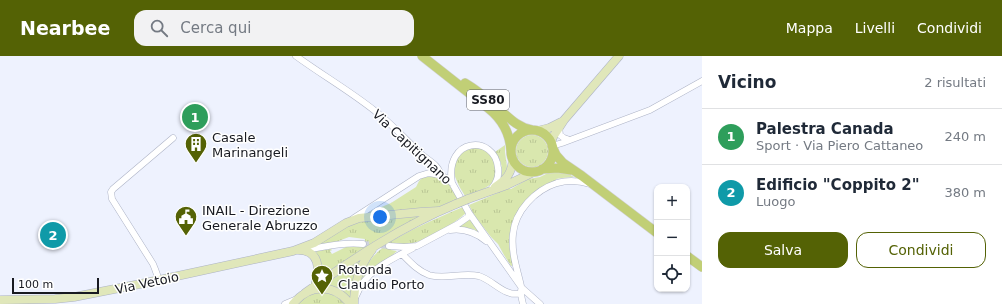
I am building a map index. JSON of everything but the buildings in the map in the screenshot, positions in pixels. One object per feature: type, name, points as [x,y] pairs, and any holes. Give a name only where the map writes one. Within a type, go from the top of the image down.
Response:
[{"type":"main road","name":"SS80","points":[[422,56],[500,118],[509,135],[512,154],[516,164],[522,169],[530,172],[552,168],[574,171]]},
{"type":"main road","name":"SS80","points":[[439,69],[465,82],[518,125],[525,129],[542,133],[547,137],[559,160],[654,231]]},
{"type":"main road","points":[[512,154],[514,140],[520,134],[528,131],[537,131]]},
{"type":"main road","points":[[539,170],[547,166],[551,160],[553,154],[552,146]]},
{"type":"main road","points":[[690,258],[702,268]]},
{"type":"street","name":"Via Capitignano","points":[[296,56],[376,112],[425,158],[438,168],[440,170],[440,175],[452,183],[469,213],[509,270],[521,291],[523,304]]},
{"type":"street","points":[[619,56],[562,123],[552,138],[552,146],[650,110],[702,81]]},
{"type":"street","points":[[537,131],[562,123]]},
{"type":"street","points":[[562,123],[560,134],[564,138],[570,140]]},
{"type":"street","points":[[158,280],[153,264],[112,199],[111,194],[113,189],[173,138]]},
{"type":"street","points":[[452,183],[451,172],[455,156],[459,151],[468,146],[480,146],[489,150],[497,162],[498,176],[494,186],[488,191]]},
{"type":"street","points":[[488,191],[500,184],[508,176],[511,171],[512,154]]},
{"type":"street","points":[[285,304],[295,301],[353,260],[402,229],[439,211],[507,185],[539,170]]},
{"type":"street","points":[[346,223],[420,176],[429,173],[440,175]]},
{"type":"street","points":[[540,304],[521,291],[512,248],[513,233],[518,216],[529,200],[557,183],[573,181],[593,184]]},
{"type":"street","name":"Via Vetoio","points":[[293,251],[319,240],[353,220],[364,217],[439,211]]},
{"type":"street","points":[[353,303],[360,287],[372,272],[458,224],[468,217],[469,213]]},
{"type":"street","points":[[448,230],[458,229],[474,232],[492,246]]},
{"type":"street","points":[[302,250],[337,244],[363,244]]},
{"type":"street","points":[[390,246],[417,246]]},
{"type":"street","points":[[353,303],[358,272],[374,247]]},
{"type":"street","points":[[302,250],[311,254],[316,261],[318,272],[315,286]]},
{"type":"street","name":"Via Vetoio","points":[[0,300],[65,298],[302,250]]},
{"type":"street","points":[[402,254],[416,268],[429,275],[470,275],[480,277],[505,291],[514,294],[521,291]]},
{"type":"street","points":[[509,270],[513,271],[515,265]]},
{"type":"street","points":[[305,293],[315,289],[326,289],[337,292],[353,303]]},
{"type":"green space","points":[[529,135],[535,135],[545,142],[548,151],[547,157],[541,164],[535,167],[529,167],[519,160],[516,154],[516,148],[523,138]]},
{"type":"green space","points":[[505,145],[507,167],[506,171],[501,177],[501,164],[495,152]]},
{"type":"green space","points":[[473,147],[485,150],[491,155],[495,164],[496,172],[494,181],[491,184],[465,196],[455,176],[455,165],[462,153]]},
{"type":"green space","points":[[557,171],[567,173],[574,177],[556,179],[556,181],[543,186],[532,194],[520,208],[512,224],[510,232],[510,250],[514,265],[511,266],[498,244],[474,215],[469,205],[507,189],[511,189],[528,179],[540,177]]},
{"type":"green space","points":[[432,176],[438,177],[449,183],[458,199],[436,208],[362,216],[391,203],[416,187],[422,178]]},
{"type":"green space","points":[[463,207],[466,213],[446,228],[415,243],[392,243],[391,250],[397,251],[360,285],[368,264],[381,249],[408,232]]},
{"type":"green space","points":[[423,215],[387,234],[321,276],[316,251],[331,249],[332,250],[330,251],[332,254],[348,246],[364,246],[365,239],[349,237],[318,247],[316,244],[357,221]]},
{"type":"green space","points":[[470,219],[481,234],[473,229],[459,227]]},
{"type":"green space","points":[[363,258],[353,301],[340,290],[323,286]]},
{"type":"green space","name":"Rotonda Claudio Porto","points":[[321,292],[332,294],[346,304],[297,304],[308,295]]},
{"type":"tunnel","points":[[363,244],[389,246]]},
{"type":"place","name":"Palestra Canada","points":[[195,117]]},
{"type":"place","name":"Casale Marinangeli","points":[[196,164]]},
{"type":"place","name":"Edificio \"Coppito 2\"","points":[[53,235]]},
{"type":"place","name":"INAIL - Direzione Generale Abruzzo","points":[[186,236]]},
{"type":"place","name":"Rotonda Claudio Porto","points":[[322,296]]}]
